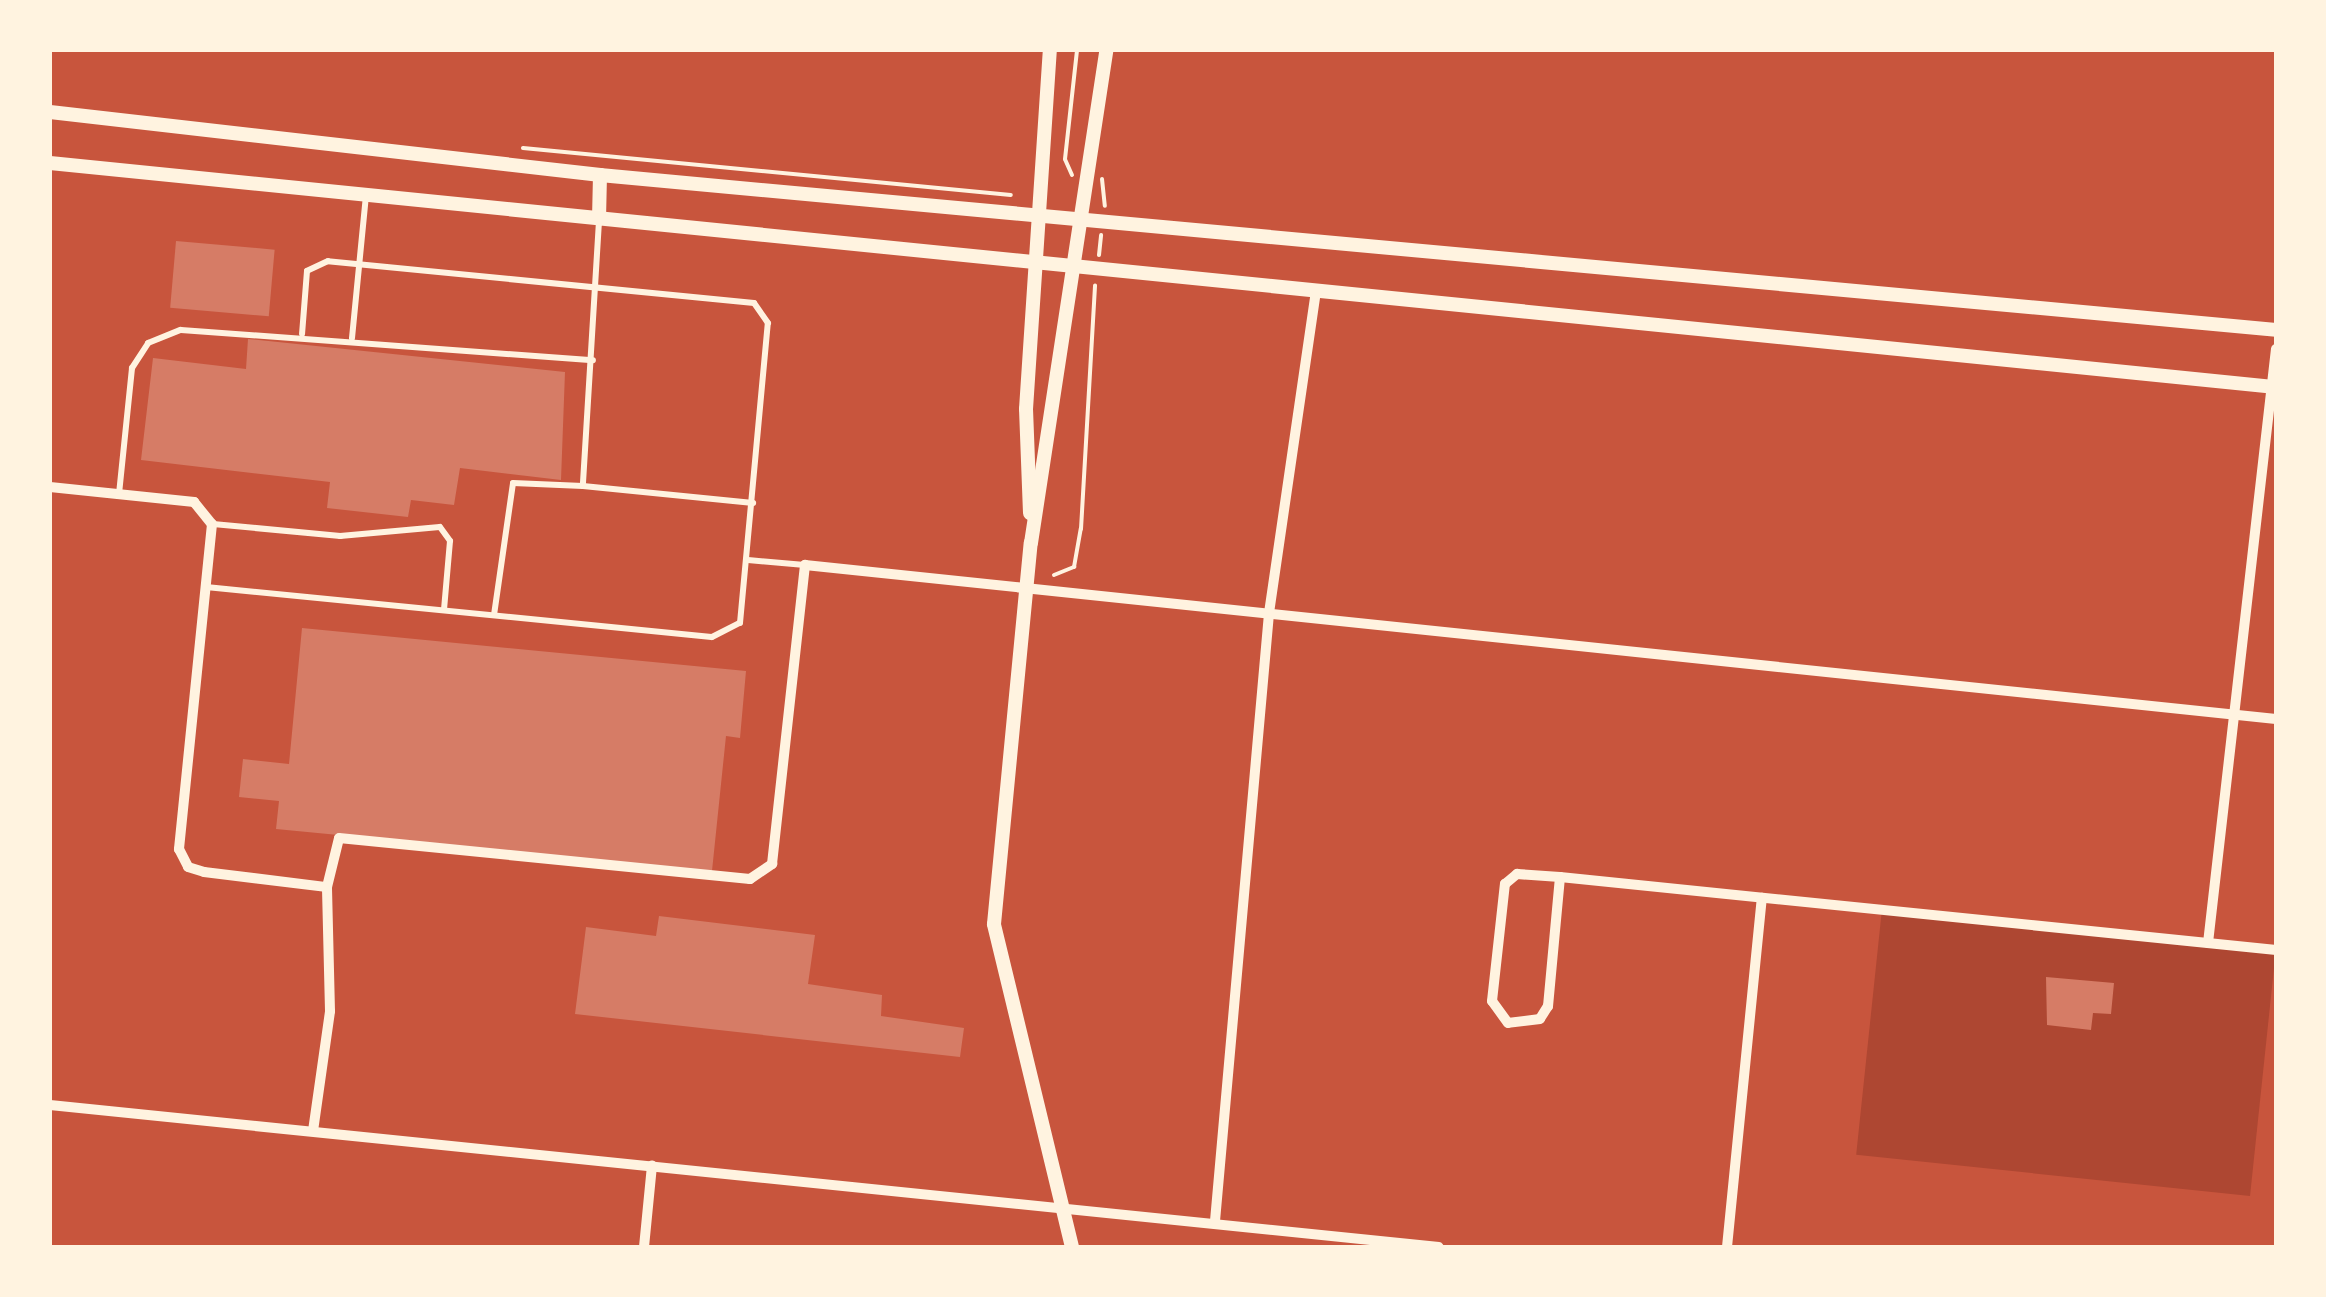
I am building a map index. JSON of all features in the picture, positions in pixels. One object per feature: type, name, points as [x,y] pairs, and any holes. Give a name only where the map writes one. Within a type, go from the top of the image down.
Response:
[{"type":"street","points":[[1031,543],[1032,264],[1050,50]]},
{"type":"street","points":[[1072,1247],[994,924],[1031,543],[1086,215],[1106,50]]},
{"type":"street","points":[[50,112],[600,176],[1086,215],[2276,330]]},
{"type":"street","points":[[50,162],[1077,269],[2274,386]]},
{"type":"street","points":[[599,219],[600,176]]},
{"type":"street","points":[[1214,1221],[1269,613],[1316,290]]},
{"type":"street","points":[[2208,943],[2276,350]]},
{"type":"street","points":[[50,487],[194,502],[212,524],[179,849],[188,867],[204,872],[327,887]]},
{"type":"street","points":[[313,1131],[330,1011],[327,887],[339,838],[750,879],[772,864],[805,566],[2276,718]]},
{"type":"street","points":[[1560,877],[1548,1006],[1540,1019],[1508,1023],[1492,1001],[1506,884],[1517,874],[1560,877],[2276,950]]},
{"type":"street","points":[[1728,1247],[1762,898]]},
{"type":"street","points":[[50,1105],[1439,1247]]},
{"type":"street","points":[[644,1247],[652,1165]]},
{"type":"lane","points":[[352,339],[366,195]]},
{"type":"lane","points":[[583,486],[599,219]]},
{"type":"lane","points":[[205,587],[729,634],[744,606],[764,311],[597,287],[316,262],[307,271],[302,334]]},
{"type":"lane","points":[[120,494],[132,368],[148,344],[211,326],[593,360]]},
{"type":"lane","points":[[494,615],[513,483],[753,503]]},
{"type":"lane","points":[[212,524],[340,536],[440,527],[450,542],[444,610]]},
{"type":"lane","points":[[748,560],[805,566]]},
{"type":"path","points":[[1077,50],[1065,159],[1068,174],[1078,176]]},
{"type":"path","points":[[502,146],[1006,192],[1034,213]]},
{"type":"path","points":[[1074,567],[1094,290]]},
{"type":"shaded area","points":[[1882,909],[2276,950],[2250,1196],[1856,1155]]},
{"type":"building","points":[[176,241],[275,250],[269,316],[170,308]]},
{"type":"building","points":[[248,339],[565,372],[561,480],[460,468],[454,505],[411,500],[408,517],[327,508],[330,482],[141,460],[153,358],[246,369]]},
{"type":"building","points":[[302,628],[746,671],[740,738],[726,736],[712,871],[276,829],[279,801],[239,797],[243,759],[289,764]]},
{"type":"building","points":[[659,916],[815,935],[808,984],[882,995],[881,1016],[964,1028],[960,1057],[575,1014],[586,927],[656,936]]},
{"type":"building","points":[[2046,977],[2114,983],[2111,1014],[2093,1013],[2091,1030],[2047,1025]]}]
